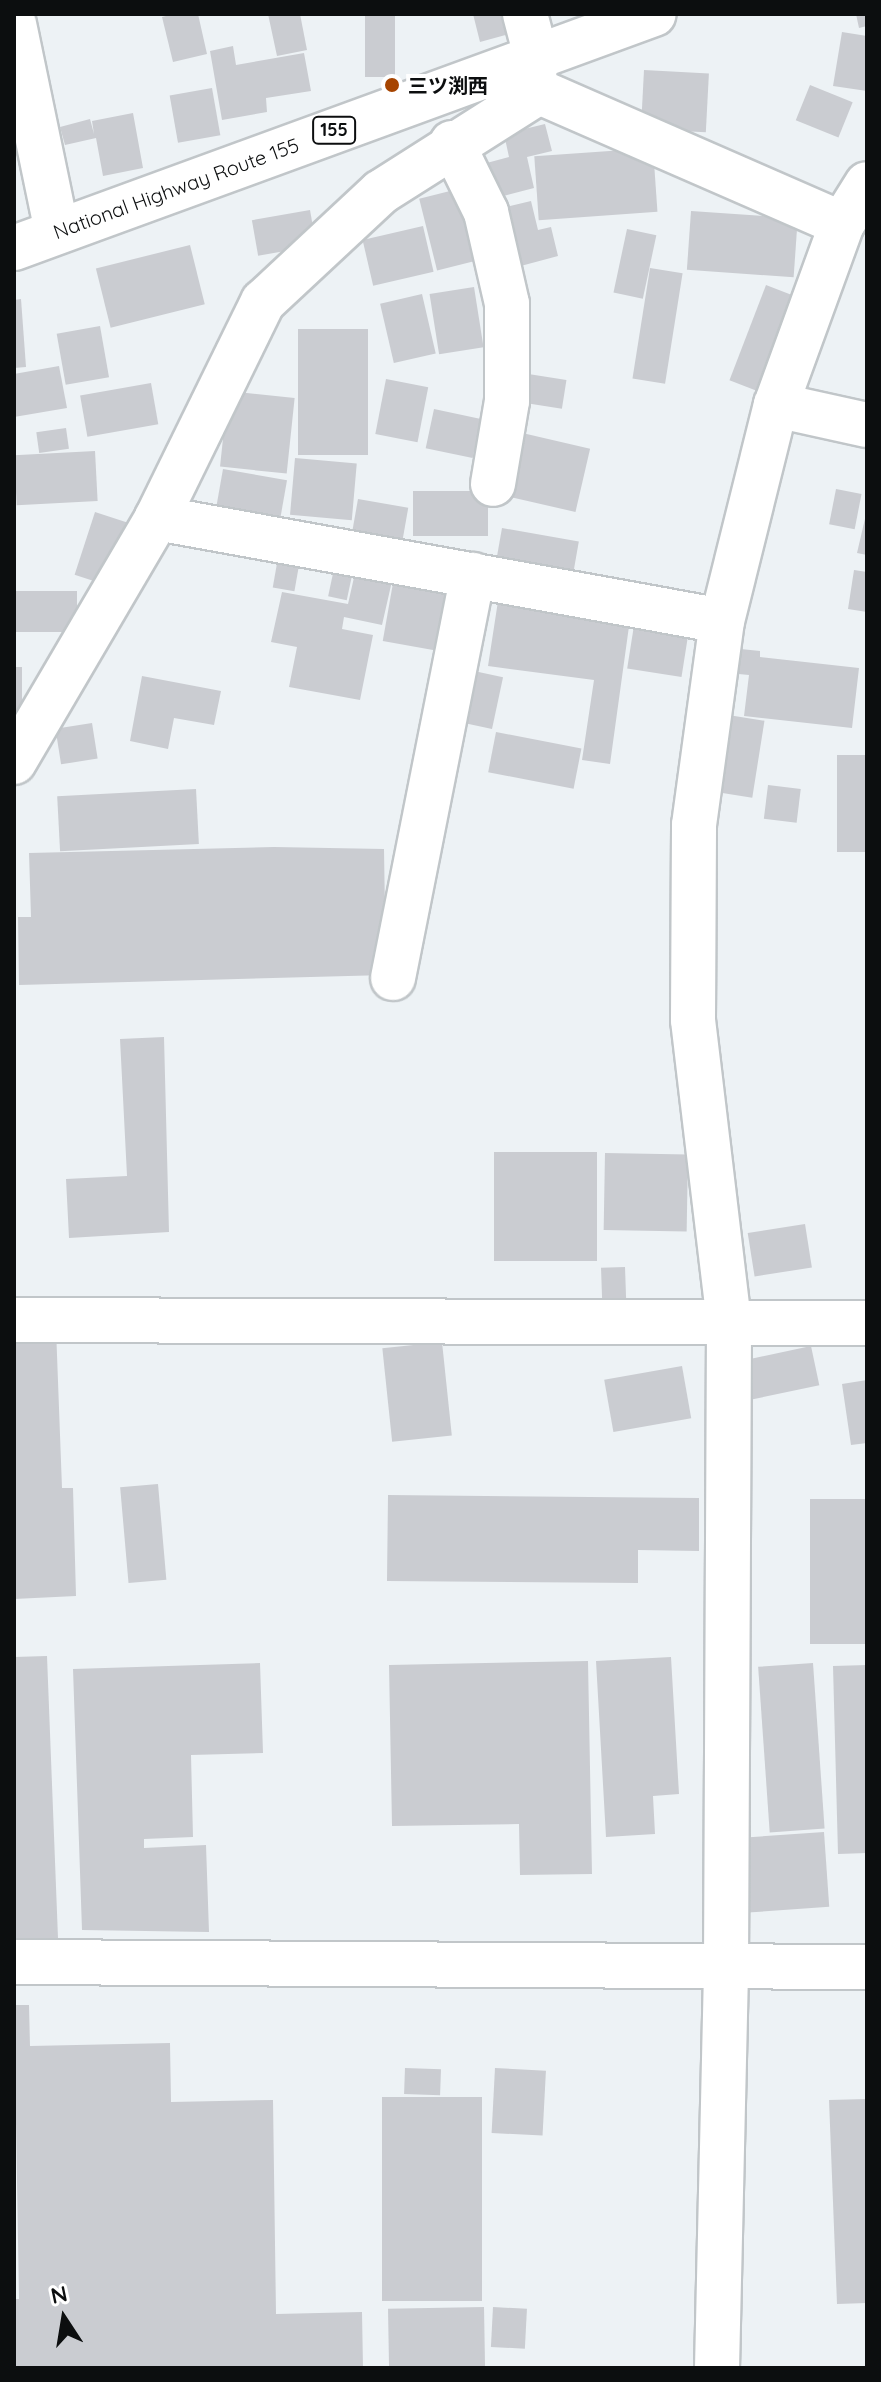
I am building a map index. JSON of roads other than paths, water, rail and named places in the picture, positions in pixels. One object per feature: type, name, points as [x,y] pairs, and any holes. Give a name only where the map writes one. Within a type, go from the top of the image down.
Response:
[{"type":"main road","points":[[14,762],[157,518],[263,302],[381,192],[452,143],[532,96],[535,73],[525,14]]},
{"type":"main road","name":"National Highway Route 155","points":[[14,248],[57,231],[535,73],[654,14]]},
{"type":"main road","points":[[14,24],[57,231]]},
{"type":"main road","points":[[535,73],[842,224]]},
{"type":"main road","points":[[452,143],[486,212],[507,304],[507,401],[493,484]]},
{"type":"main road","points":[[717,2368],[726,1966],[729,1322],[693,1020],[694,825],[722,621],[776,405],[842,224],[867,184]]},
{"type":"main road","points":[[776,405],[867,425]]},
{"type":"main road","points":[[157,518],[722,621]]},
{"type":"main road","points":[[393,978],[473,575]]},
{"type":"main road","points":[[14,1320],[867,1323]]},
{"type":"main road","points":[[14,1962],[867,1967]]},
{"type":"place","name":"三ツ渕西","points":[[392,85]]}]
